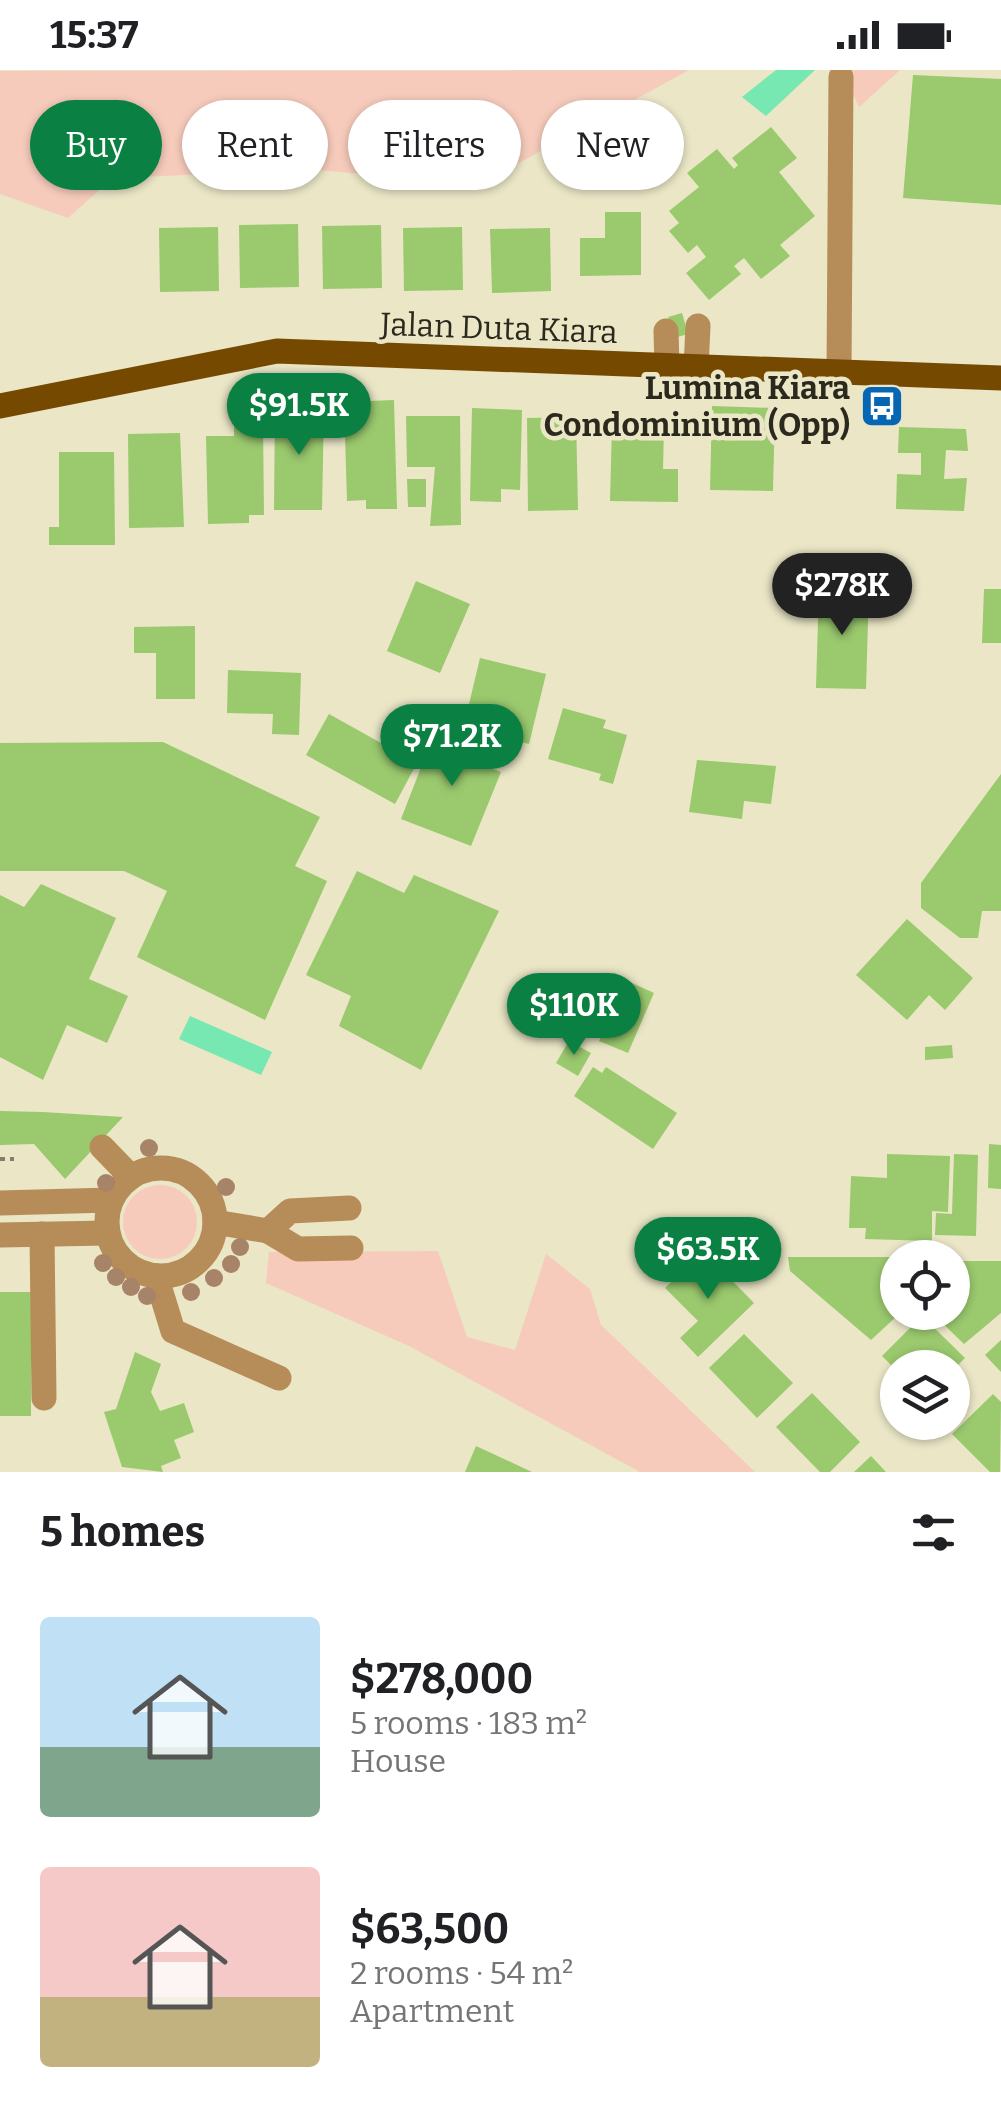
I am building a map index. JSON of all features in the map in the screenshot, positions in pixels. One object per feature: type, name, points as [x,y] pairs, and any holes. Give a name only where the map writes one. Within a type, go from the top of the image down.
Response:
[{"type":"main road","name":"Jalan Duta Kiara","points":[[0,406],[277,351],[1001,378]]},
{"type":"street","points":[[839,372],[840,77]]},
{"type":"street","points":[[696,368],[698,326]]},
{"type":"street","points":[[666,332],[667,367]]},
{"type":"street","points":[[102,1148],[131,1177]]},
{"type":"street","points":[[160,1168],[189,1176],[205,1191],[215,1222],[203,1256],[190,1267],[156,1276],[125,1262],[108,1232],[112,1200],[131,1177],[160,1168]]},
{"type":"street","points":[[0,1203],[112,1200]]},
{"type":"street","points":[[268,1231],[290,1211],[349,1208]]},
{"type":"street","points":[[215,1222],[268,1231],[298,1249],[351,1248]]},
{"type":"street","points":[[0,1236],[108,1232]]},
{"type":"street","points":[[42,1234],[44,1398]]},
{"type":"street","points":[[156,1276],[173,1331],[280,1378]]},
{"type":"path","points":[[0,1159],[14,1159]]},
{"type":"shaded area","points":[[689,70],[634,100],[541,100],[541,151],[521,162],[521,100],[348,100],[348,173],[328,171],[328,100],[182,100],[182,175],[162,176],[162,100],[30,100],[30,190],[99,190],[68,218],[0,194],[0,71]]},
{"type":"shaded area","points":[[776,70],[815,70],[766,116],[742,97]]},
{"type":"shaded area","points":[[842,70],[900,70],[859,107]]},
{"type":"shaded area","points":[[190,1016],[272,1052],[261,1075],[179,1039]]},
{"type":"shaded area","points":[[160,1185],[186,1196],[197,1222],[186,1248],[160,1259],[134,1248],[123,1222],[134,1196]]},
{"type":"shaded area","points":[[438,1251],[467,1337],[515,1350],[546,1254],[590,1289],[601,1325],[755,1472],[640,1472],[409,1346],[266,1283],[269,1252]]},
{"type":"building","points":[[913,75],[1001,79],[1001,205],[903,198]]},
{"type":"building","points":[[771,127],[797,158],[779,172],[815,216],[780,245],[790,256],[761,279],[744,258],[734,266],[741,274],[709,300],[686,273],[706,257],[697,245],[688,253],[669,231],[679,223],[669,211],[699,187],[687,173],[717,149],[734,169],[738,165],[732,158]]},
{"type":"building","points":[[605,212],[641,212],[641,275],[580,276],[580,238],[605,238]]},
{"type":"building","points":[[298,224],[299,287],[240,288],[239,225]]},
{"type":"building","points":[[381,225],[382,288],[323,289],[322,226]]},
{"type":"building","points":[[218,227],[219,291],[160,292],[159,228]]},
{"type":"building","points":[[462,227],[463,290],[404,291],[403,228]]},
{"type":"building","points":[[550,228],[551,291],[492,293],[490,229]]},
{"type":"building","points":[[682,313],[688,334],[674,338],[668,317]]},
{"type":"building","points":[[394,400],[397,509],[366,509],[366,500],[347,501],[344,402]]},
{"type":"building","points":[[275,406],[324,406],[322,510],[274,510]]},
{"type":"building","points":[[712,406],[775,408],[773,491],[710,490]]},
{"type":"building","points":[[472,408],[522,410],[520,490],[501,489],[501,502],[470,501]]},
{"type":"building","points":[[406,416],[460,416],[461,525],[430,526],[435,467],[407,467]]},
{"type":"building","points":[[576,417],[578,510],[528,511],[527,418]]},
{"type":"building","points":[[263,423],[264,515],[249,515],[249,523],[208,524],[206,436],[234,436],[234,424]]},
{"type":"building","points":[[612,425],[664,427],[663,469],[678,469],[678,502],[610,501]]},
{"type":"building","points":[[899,427],[966,429],[968,451],[946,450],[944,479],[967,478],[964,511],[896,509],[897,474],[921,475],[921,453],[898,453]]},
{"type":"building","points":[[180,433],[184,527],[129,528],[128,434]]},
{"type":"building","points":[[59,452],[114,452],[115,545],[49,545],[49,527],[59,527]]},
{"type":"building","points":[[407,479],[426,479],[426,507],[408,507]]},
{"type":"building","points":[[416,581],[470,604],[440,673],[387,651]]},
{"type":"building","points":[[819,587],[869,588],[866,689],[816,688]]},
{"type":"building","points":[[984,589],[1001,589],[1001,643],[982,643]]},
{"type":"building","points":[[195,626],[195,699],[156,699],[156,653],[134,653],[134,627]]},
{"type":"building","points":[[480,658],[546,674],[529,744],[483,733],[485,725],[465,721]]},
{"type":"building","points":[[228,670],[301,673],[299,735],[272,734],[273,714],[227,713]]},
{"type":"building","points":[[563,708],[606,720],[603,728],[627,735],[613,784],[599,780],[601,774],[548,759]]},
{"type":"building","points":[[329,714],[417,763],[395,804],[306,755]]},
{"type":"building","points":[[436,729],[492,751],[486,766],[501,772],[471,846],[401,819]]},
{"type":"building","points":[[163,742],[320,817],[295,866],[327,881],[265,1020],[137,957],[167,891],[124,871],[0,871],[0,743]]},
{"type":"building","points":[[697,760],[776,766],[771,804],[744,801],[742,819],[689,812]]},
{"type":"building","points":[[1001,774],[1001,911],[982,911],[978,938],[960,938],[921,908],[921,883]]},
{"type":"building","points":[[357,871],[404,893],[414,875],[499,911],[421,1070],[339,1026],[351,996],[306,975]]},
{"type":"building","points":[[41,884],[116,918],[89,979],[128,996],[107,1043],[67,1025],[43,1080],[0,1057],[0,895],[24,907]]},
{"type":"building","points":[[907,919],[973,978],[945,1010],[929,995],[907,1020],[856,975]]},
{"type":"building","points":[[597,981],[616,997],[590,1035],[568,1018]]},
{"type":"building","points":[[632,983],[654,993],[628,1053],[599,1041]]},
{"type":"building","points":[[569,1041],[591,1053],[578,1076],[556,1063]]},
{"type":"building","points":[[952,1045],[953,1058],[925,1060],[925,1047]]},
{"type":"building","points":[[593,1067],[602,1073],[606,1067],[677,1113],[653,1149],[574,1096]]},
{"type":"building","points":[[0,1111],[123,1117],[65,1179],[34,1144],[0,1145]]},
{"type":"building","points":[[989,1144],[1001,1145],[1001,1189],[988,1188]]},
{"type":"building","points":[[887,1154],[950,1156],[948,1212],[932,1211],[932,1240],[865,1239],[866,1228],[849,1228],[851,1176],[887,1178]]},
{"type":"building","points":[[954,1154],[978,1155],[976,1236],[935,1235],[936,1213],[952,1214]]},
{"type":"building","points":[[703,1251],[754,1303],[698,1357],[680,1338],[698,1321],[665,1288]]},
{"type":"building","points":[[788,1257],[880,1257],[882,1330],[871,1340],[790,1271]]},
{"type":"building","points":[[970,1261],[1001,1261],[1001,1313],[964,1344],[950,1330],[970,1330]]},
{"type":"building","points":[[0,1292],[31,1292],[31,1416],[0,1416]]},
{"type":"building","points":[[908,1330],[936,1330],[957,1350],[888,1350]]},
{"type":"building","points":[[744,1334],[793,1383],[757,1418],[709,1368]]},
{"type":"building","points":[[1001,1340],[1001,1372],[985,1355]]},
{"type":"building","points":[[135,1352],[161,1364],[151,1392],[160,1411],[184,1403],[194,1432],[174,1440],[181,1458],[161,1466],[163,1472],[122,1467],[104,1412],[116,1409]]},
{"type":"building","points":[[812,1393],[860,1442],[830,1472],[820,1472],[776,1427]]},
{"type":"building","points":[[993,1394],[1001,1402],[1000,1472],[990,1472],[958,1440],[970,1440],[970,1416]]},
{"type":"building","points":[[476,1446],[532,1472],[465,1472]]},
{"type":"building","points":[[871,1456],[886,1472],[854,1472]]},
{"type":"place","name":"Lumina Kiara Condominium (Opp)","points":[[882,406]]}]
